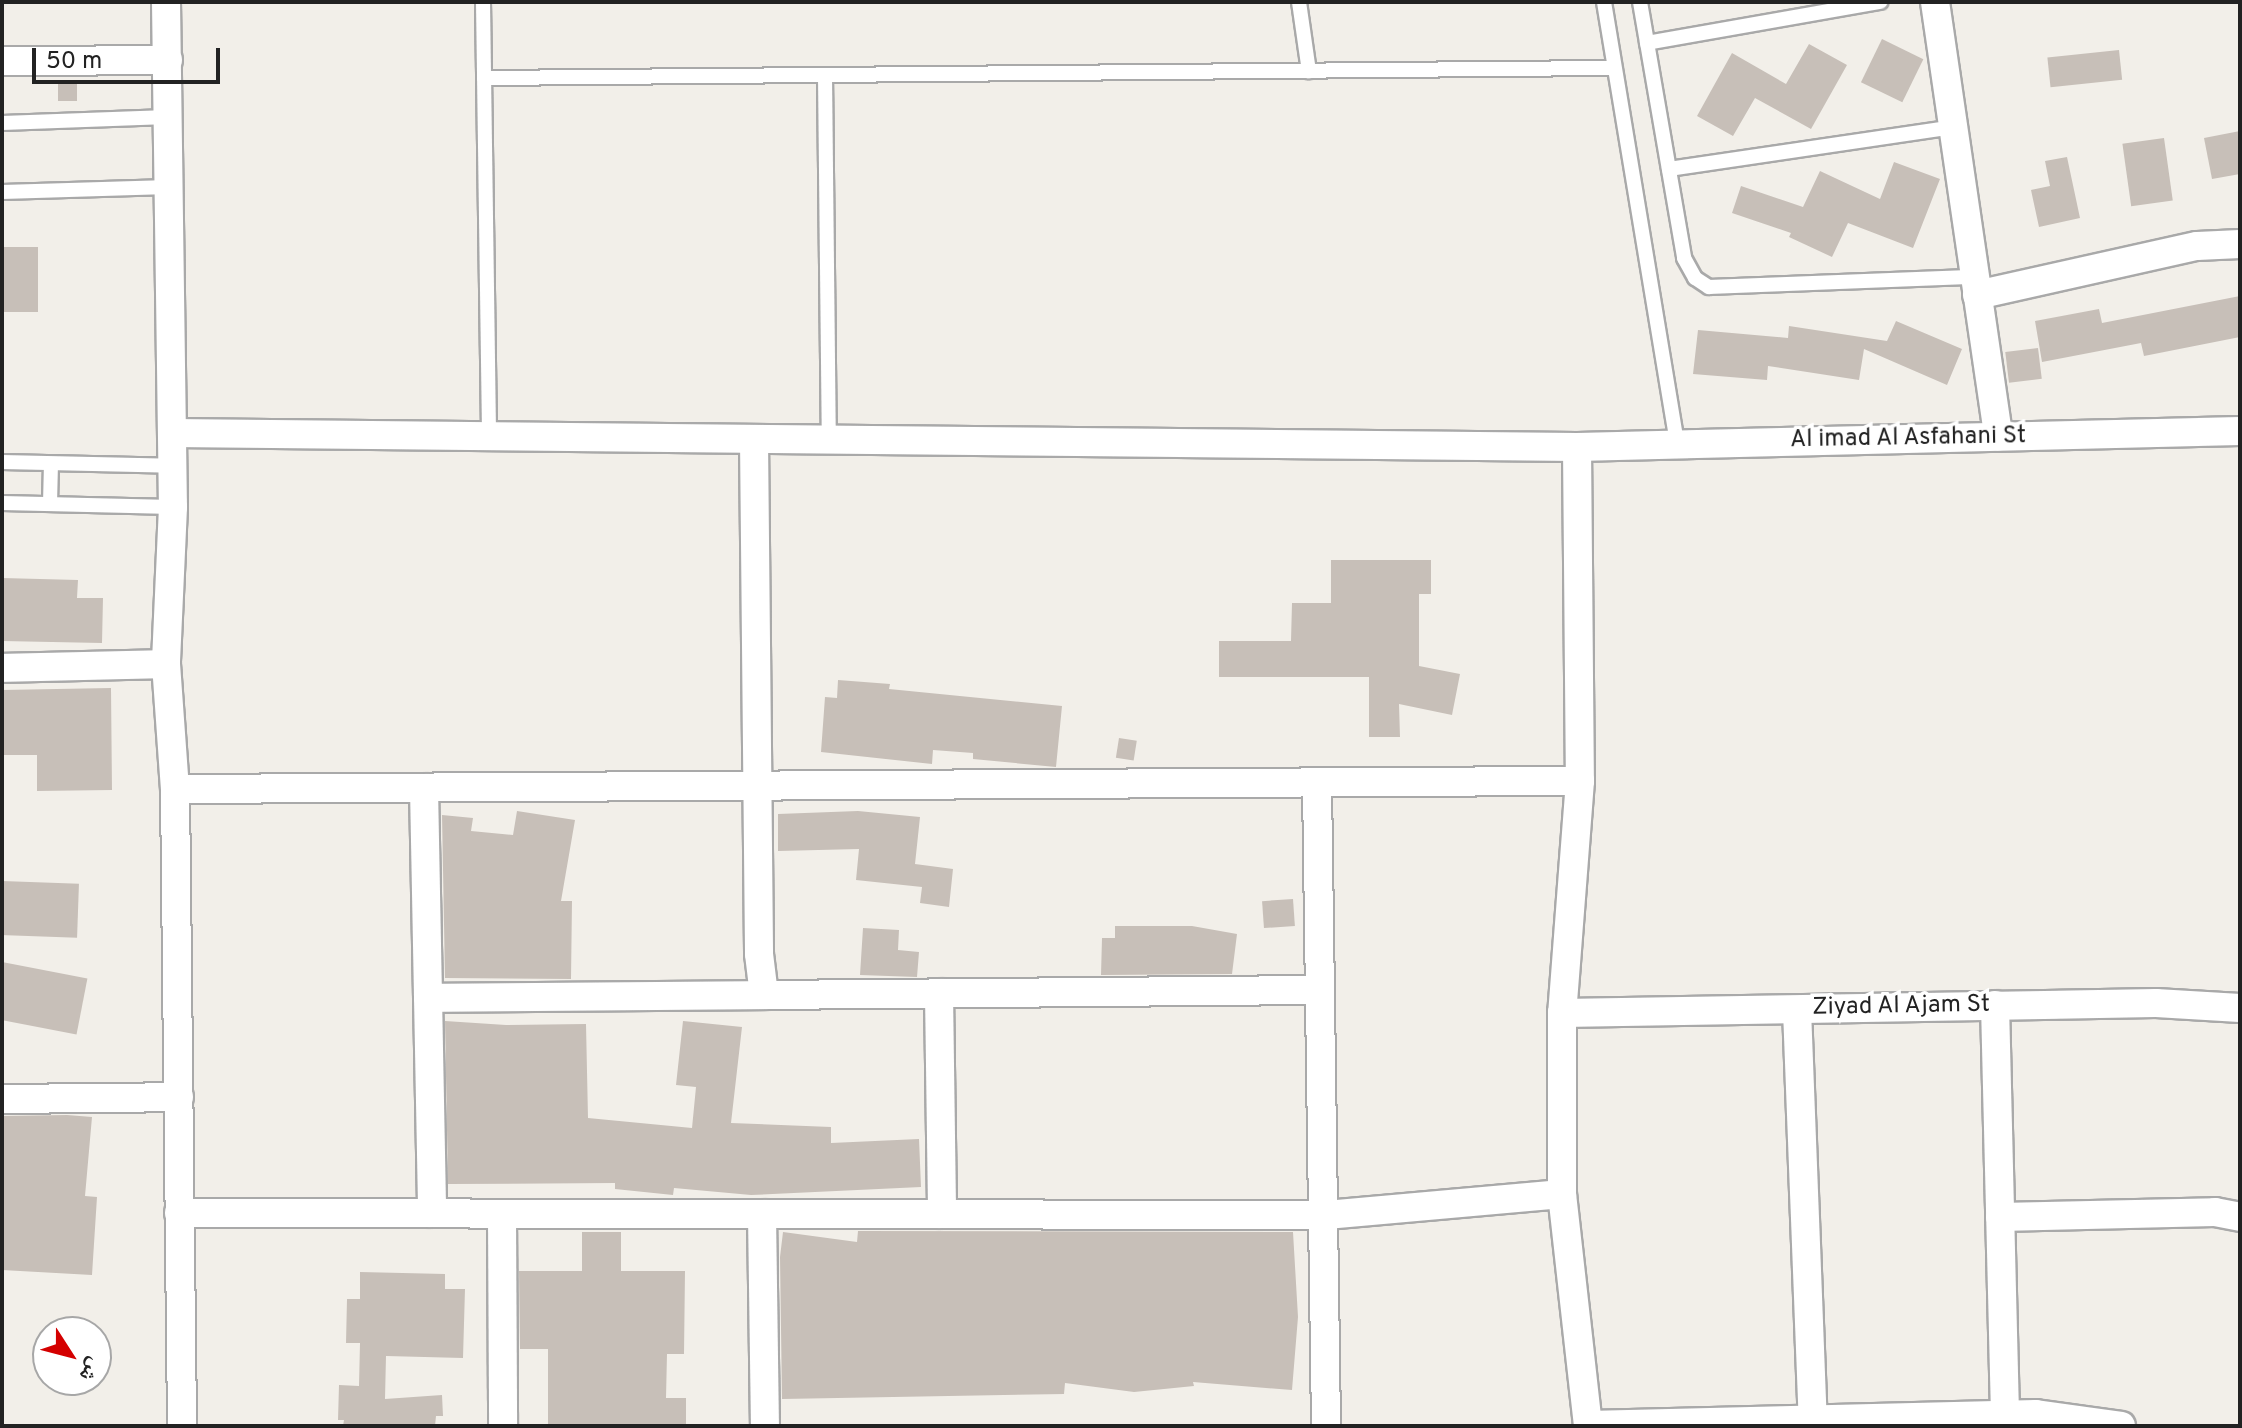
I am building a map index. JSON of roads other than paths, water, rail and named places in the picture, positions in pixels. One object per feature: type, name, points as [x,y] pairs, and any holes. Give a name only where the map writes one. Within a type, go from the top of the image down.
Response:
[{"type":"street","points":[[166,2],[173,507],[166,664],[175,789],[182,1426]]},
{"type":"street","points":[[1935,2],[1998,436]]},
{"type":"street","points":[[2,61],[168,60]]},
{"type":"street","points":[[1976,286],[2197,246],[2240,244]]},
{"type":"street","name":"Al imad Al Asfahani St","points":[[172,433],[1577,447],[2240,431]]},
{"type":"street","points":[[754,439],[759,954],[764,995]]},
{"type":"street","points":[[1577,447],[1580,781],[1562,1013],[1562,1194],[1588,1426],[1812,1423],[2005,1414],[2036,1414],[2121,1426]]},
{"type":"street","points":[[2,668],[166,664]]},
{"type":"street","points":[[175,789],[1580,781]]},
{"type":"street","points":[[1317,783],[1326,1215],[1326,1426]]},
{"type":"street","points":[[424,788],[432,1213]]},
{"type":"street","points":[[428,998],[1319,990]]},
{"type":"street","points":[[939,993],[942,1214]]},
{"type":"street","name":"Ziyad Al Ajam St","points":[[1562,1013],[2156,1003],[2240,1008]]},
{"type":"street","points":[[1995,1005],[2005,1414]]},
{"type":"street","points":[[1797,1010],[1812,1423]]},
{"type":"street","points":[[2,1099],[179,1097]]},
{"type":"street","points":[[179,1213],[1326,1215],[1562,1194]]},
{"type":"street","points":[[2000,1217],[2215,1212],[2240,1217]]},
{"type":"street","points":[[502,1214],[503,1426]]},
{"type":"street","points":[[762,1214],[765,1426]]},
{"type":"lane","points":[[483,2],[489,436]]},
{"type":"lane","points":[[1299,2],[1309,71]]},
{"type":"lane","points":[[1604,2],[1677,445]]},
{"type":"lane","points":[[1640,2],[1684,258],[1695,278],[1709,287],[1976,286]]},
{"type":"lane","points":[[1647,43],[1880,2]]},
{"type":"lane","points":[[484,78],[1614,68]]},
{"type":"lane","points":[[825,75],[829,440]]},
{"type":"lane","points":[[2,123],[168,117]]},
{"type":"lane","points":[[1669,169],[1953,127]]},
{"type":"lane","points":[[2,192],[169,187]]},
{"type":"lane","points":[[2,462],[172,466]]},
{"type":"lane","points":[[50,504],[51,464]]},
{"type":"lane","points":[[2,503],[173,507]]}]
